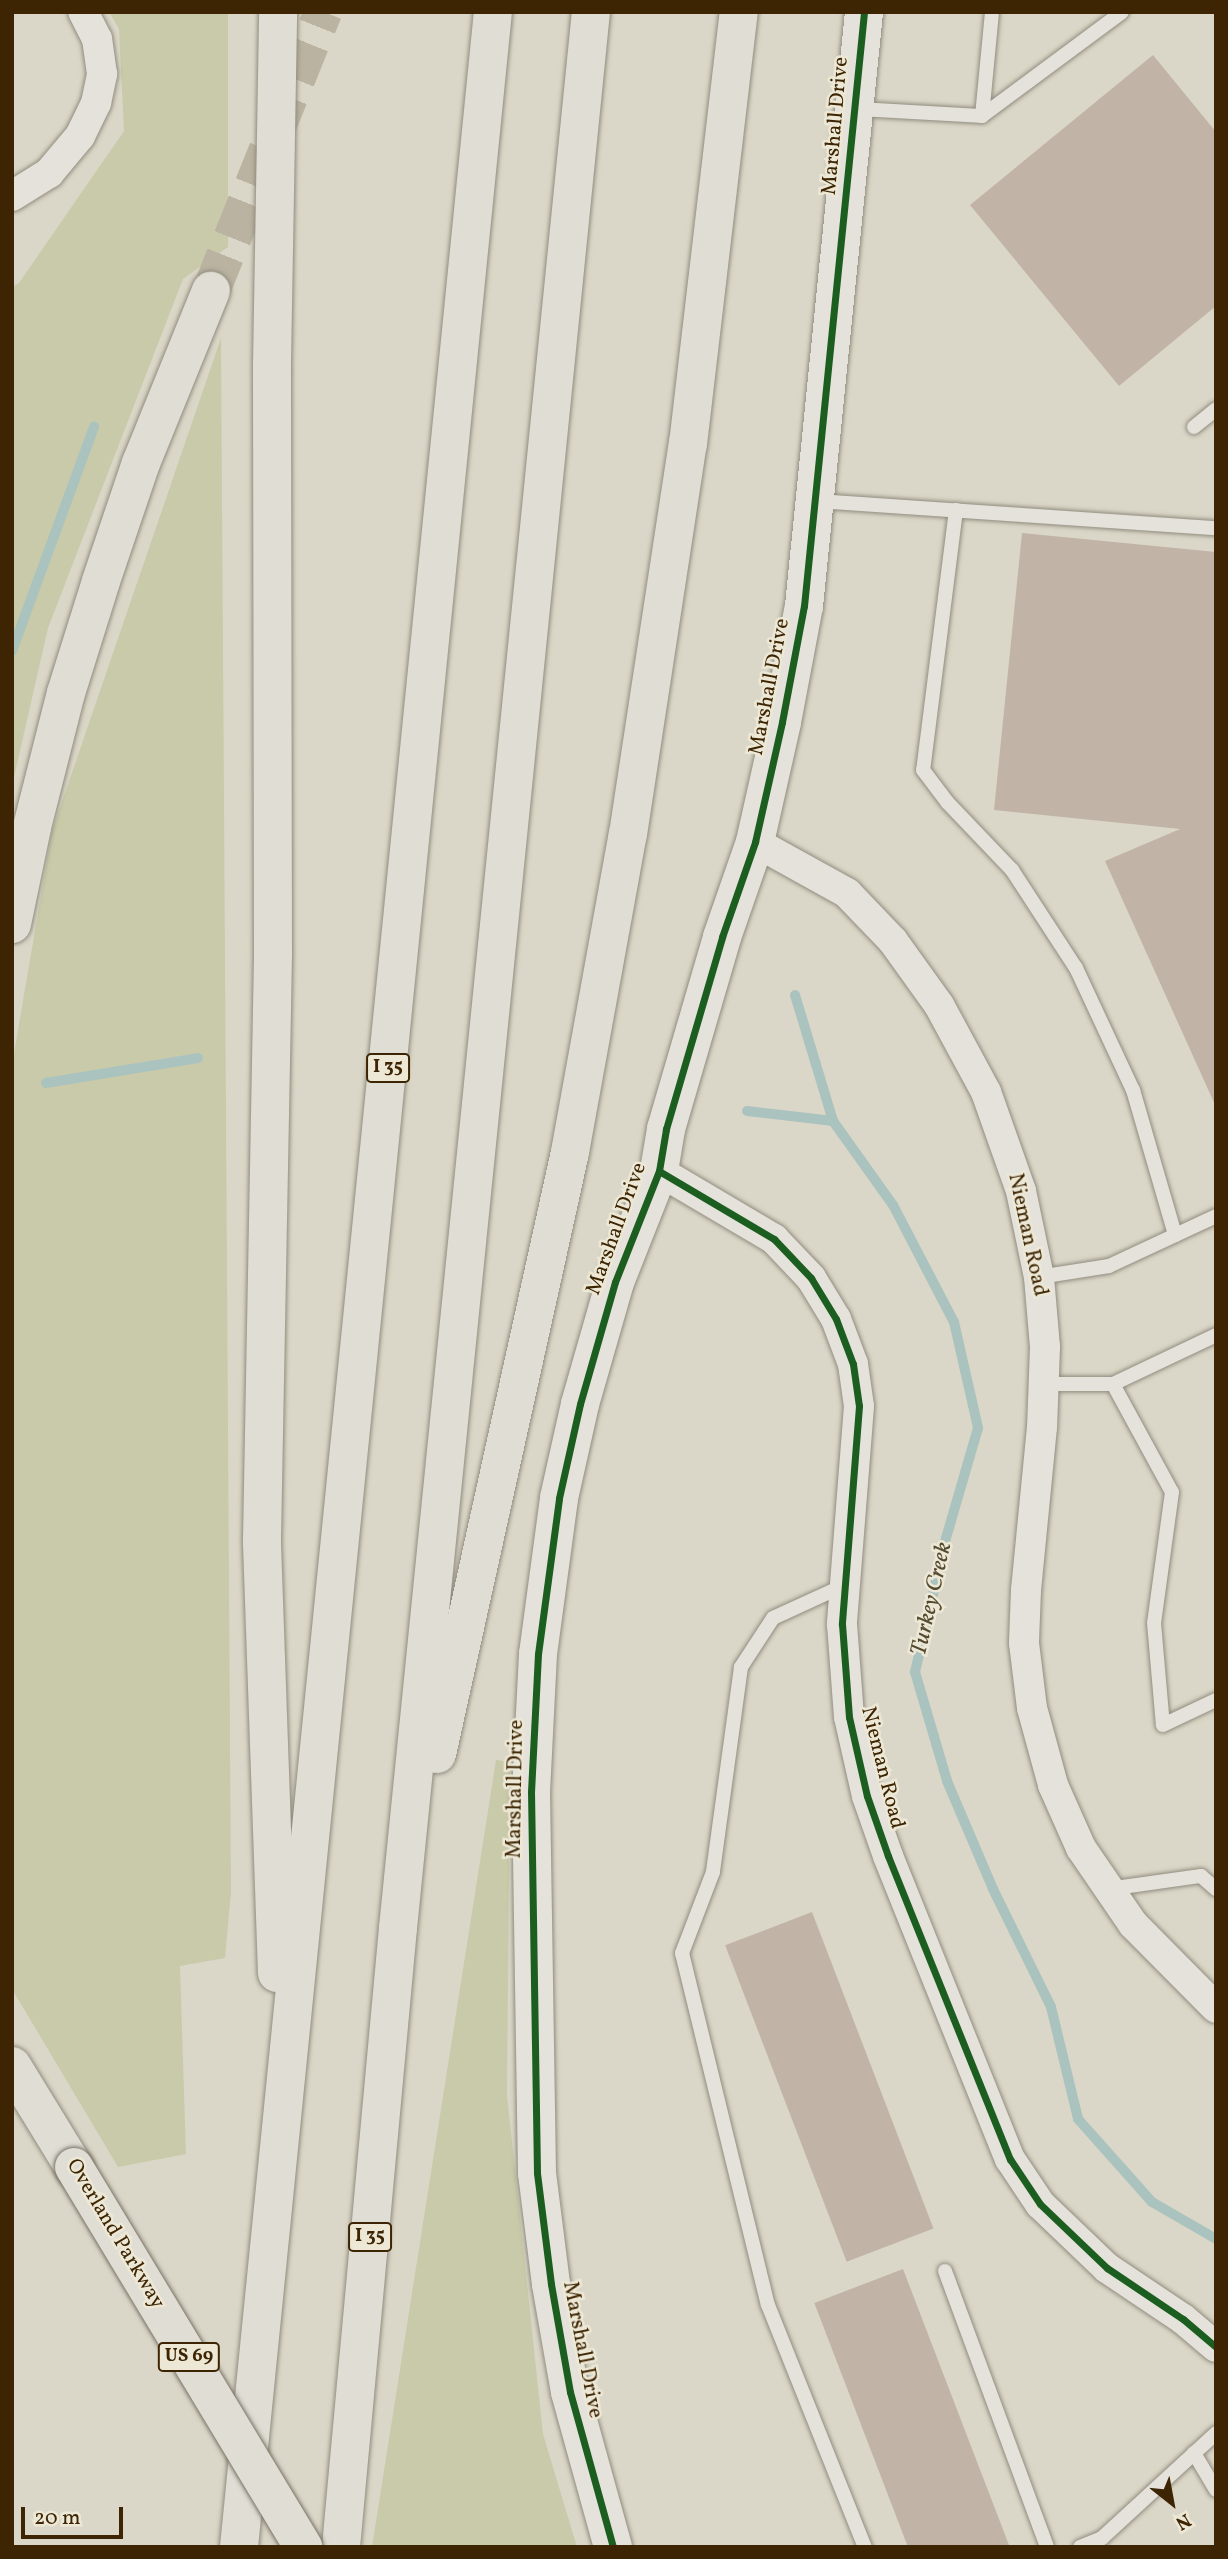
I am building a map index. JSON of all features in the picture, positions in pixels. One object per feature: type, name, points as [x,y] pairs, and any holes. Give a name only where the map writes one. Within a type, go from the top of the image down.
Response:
[{"type":"highway","points":[[278,12],[272,363],[273,953],[262,1539],[283,2124]]},
{"type":"highway","name":"I 35","points":[[239,2547],[493,12]]},
{"type":"highway","name":"I 35","points":[[341,2547],[398,1928],[591,12]]},
{"type":"highway","points":[[398,1928],[570,1152],[626,847],[688,444],[739,12]]},
{"type":"highway","points":[[12,924],[66,693],[93,606],[141,463],[211,291]]},
{"type":"highway","name":"Overland Parkway","points":[[12,2066],[303,2547]]},
{"type":"street","points":[[12,196],[49,173],[80,136],[96,103],[102,74],[97,39],[83,12]]},
{"type":"street","name":"Marshall Drive","points":[[613,2547],[570,2392],[551,2284],[537,2174],[531,1792],[538,1654],[559,1498],[580,1404],[615,1282],[659,1171],[666,1129],[722,937],[755,842],[782,722],[804,606],[864,12]]},
{"type":"street","name":"Nieman Road","points":[[755,842],[847,892],[893,941],[939,1005],[986,1092],[1021,1191],[1039,1277],[1045,1347],[1042,1427],[1024,1643],[1032,1708],[1053,1785],[1081,1848],[1106,1889],[1133,1924],[1216,2008]]},
{"type":"street","name":"Nieman Road","points":[[659,1171],[701,1199],[774,1239],[811,1278],[836,1320],[853,1364],[859,1406],[842,1624],[849,1717],[867,1796],[962,2046],[1010,2159],[1040,2204],[1107,2268],[1183,2319],[1216,2347]]},
{"type":"lane","points":[[982,116],[992,12]]},
{"type":"lane","points":[[1099,29],[1100,12]]},
{"type":"lane","points":[[855,108],[982,116],[1122,12]]},
{"type":"lane","points":[[1194,427],[1216,409]]},
{"type":"lane","points":[[815,500],[1216,528]]},
{"type":"lane","points":[[956,510],[923,770],[948,803],[1012,870],[1076,968],[1133,1090],[1175,1236]]},
{"type":"lane","points":[[1039,1277],[1109,1266],[1216,1216]]},
{"type":"lane","points":[[1044,1384],[1113,1384],[1216,1335]]},
{"type":"lane","points":[[1113,1384],[1172,1492],[1154,1623],[1163,1725],[1216,1700]]},
{"type":"lane","points":[[845,1585],[773,1618],[741,1667],[713,1872],[682,1953],[768,2305],[865,2547]]},
{"type":"lane","points":[[1106,1889],[1201,1876],[1216,1889]]},
{"type":"lane","points":[[945,2271],[1047,2547]]},
{"type":"lane","points":[[1080,2547],[1102,2538],[1216,2432]]},
{"type":"lane","points":[[1194,2453],[1216,2490]]},
{"type":"green space","points":[[109,12],[228,12],[228,247],[183,279],[48,628],[12,786],[12,287],[19,283],[124,131],[119,29]]},
{"type":"green space","points":[[221,338],[231,1892],[225,1958],[180,1966],[186,2154],[118,2167],[12,1989],[12,1065],[52,831]]},
{"type":"green space","points":[[496,1760],[510,1762],[507,2095],[543,2434],[577,2547],[372,2547]]},
{"type":"building","points":[[1153,55],[1216,132],[1216,306],[1119,386],[970,205]]},
{"type":"building","points":[[1022,533],[1216,552],[1216,1107],[1105,861],[1180,829],[994,810]]},
{"type":"building","points":[[812,1912],[933,2228],[847,2262],[725,1945]]},
{"type":"building","points":[[903,2269],[1010,2547],[908,2547],[814,2303]]},
{"type":"waterway","points":[[12,651],[94,427]]},
{"type":"waterway","name":"Turkey Creek","points":[[795,995],[833,1121],[893,1205],[954,1322],[978,1428],[946,1538],[915,1672],[947,1781],[993,1889],[1051,2007],[1078,2119],[1152,2202],[1216,2239]]},
{"type":"waterway","points":[[46,1083],[198,1058]]},
{"type":"waterway","points":[[747,1111],[833,1121]]},
{"type":"tunnel","points":[[211,291],[323,12]]},
{"type":"cycle path","points":[[613,2547],[570,2392],[551,2284],[537,2173],[531,1792],[538,1654],[559,1498],[580,1404],[615,1282],[659,1171],[666,1129],[722,937],[755,842],[782,722],[804,606],[864,12]]},
{"type":"cycle path","points":[[659,1171],[774,1239],[811,1278],[836,1319],[853,1364],[859,1406],[842,1624],[849,1717],[867,1796],[888,1856],[1010,2159],[1040,2204],[1107,2268],[1183,2319],[1216,2347]]}]
